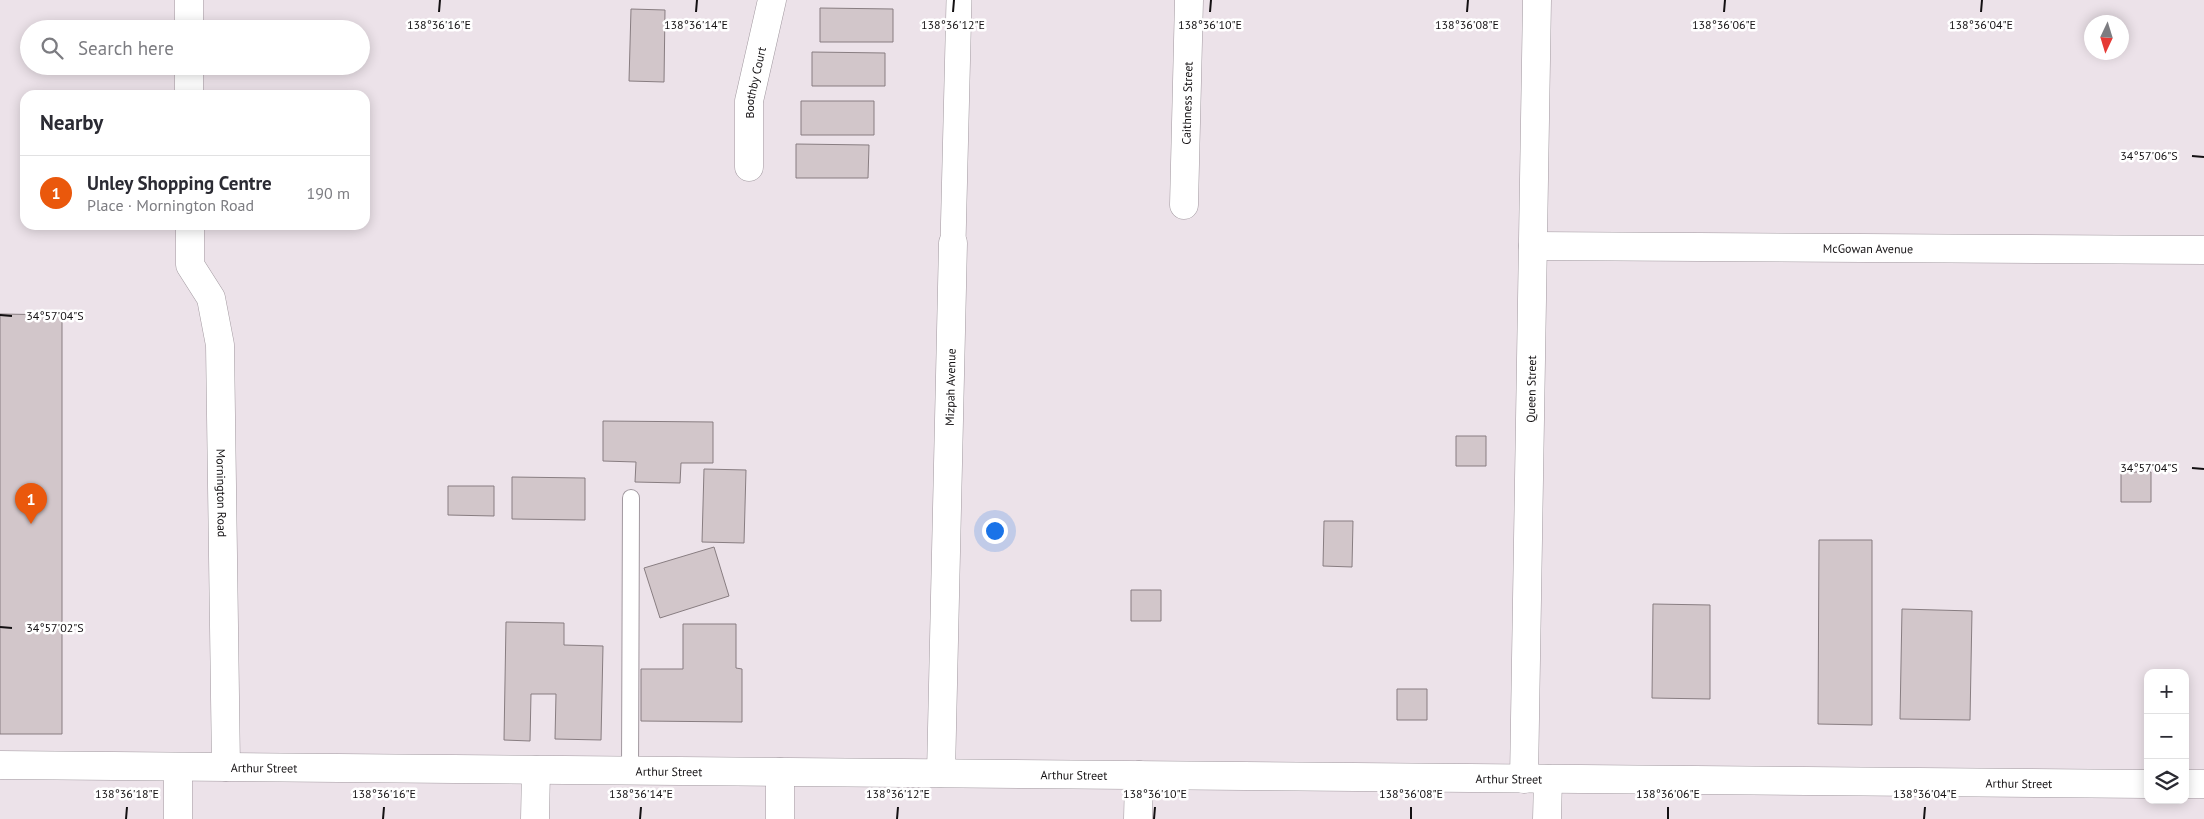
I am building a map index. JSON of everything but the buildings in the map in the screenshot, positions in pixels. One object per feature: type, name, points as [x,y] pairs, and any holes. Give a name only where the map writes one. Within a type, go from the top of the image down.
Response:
[{"type":"street","points":[[189,0],[189,20]]},
{"type":"street","name":"Boothby Court","points":[[749,167],[749,101],[772,0]]},
{"type":"street","name":"Mizpah Avenue","points":[[941,773],[959,0]]},
{"type":"street","name":"Caithness Street","points":[[1184,206],[1189,0]]},
{"type":"street","name":"Queen Street","points":[[1537,0],[1533,246],[1536,779],[1547,819]]},
{"type":"street","points":[[189,75],[189,90]]},
{"type":"street","name":"Mornington Road","points":[[190,230],[190,264],[211,298],[220,345],[226,767]]},
{"type":"street","name":"McGowan Avenue","points":[[1533,246],[2204,250]]},
{"type":"street","name":"Arthur Street","points":[[0,766],[2144,784]]},
{"type":"street","points":[[178,767],[178,819]]},
{"type":"street","points":[[535,819],[536,770]]},
{"type":"street","points":[[780,772],[780,819]]},
{"type":"street","points":[[1138,819],[1139,775]]},
{"type":"street","points":[[2189,784],[2204,784]]},
{"type":"lane","points":[[630,770],[631,498]]},
{"type":"place","name":"Unley Shopping Centre","points":[[31,524]]}]
